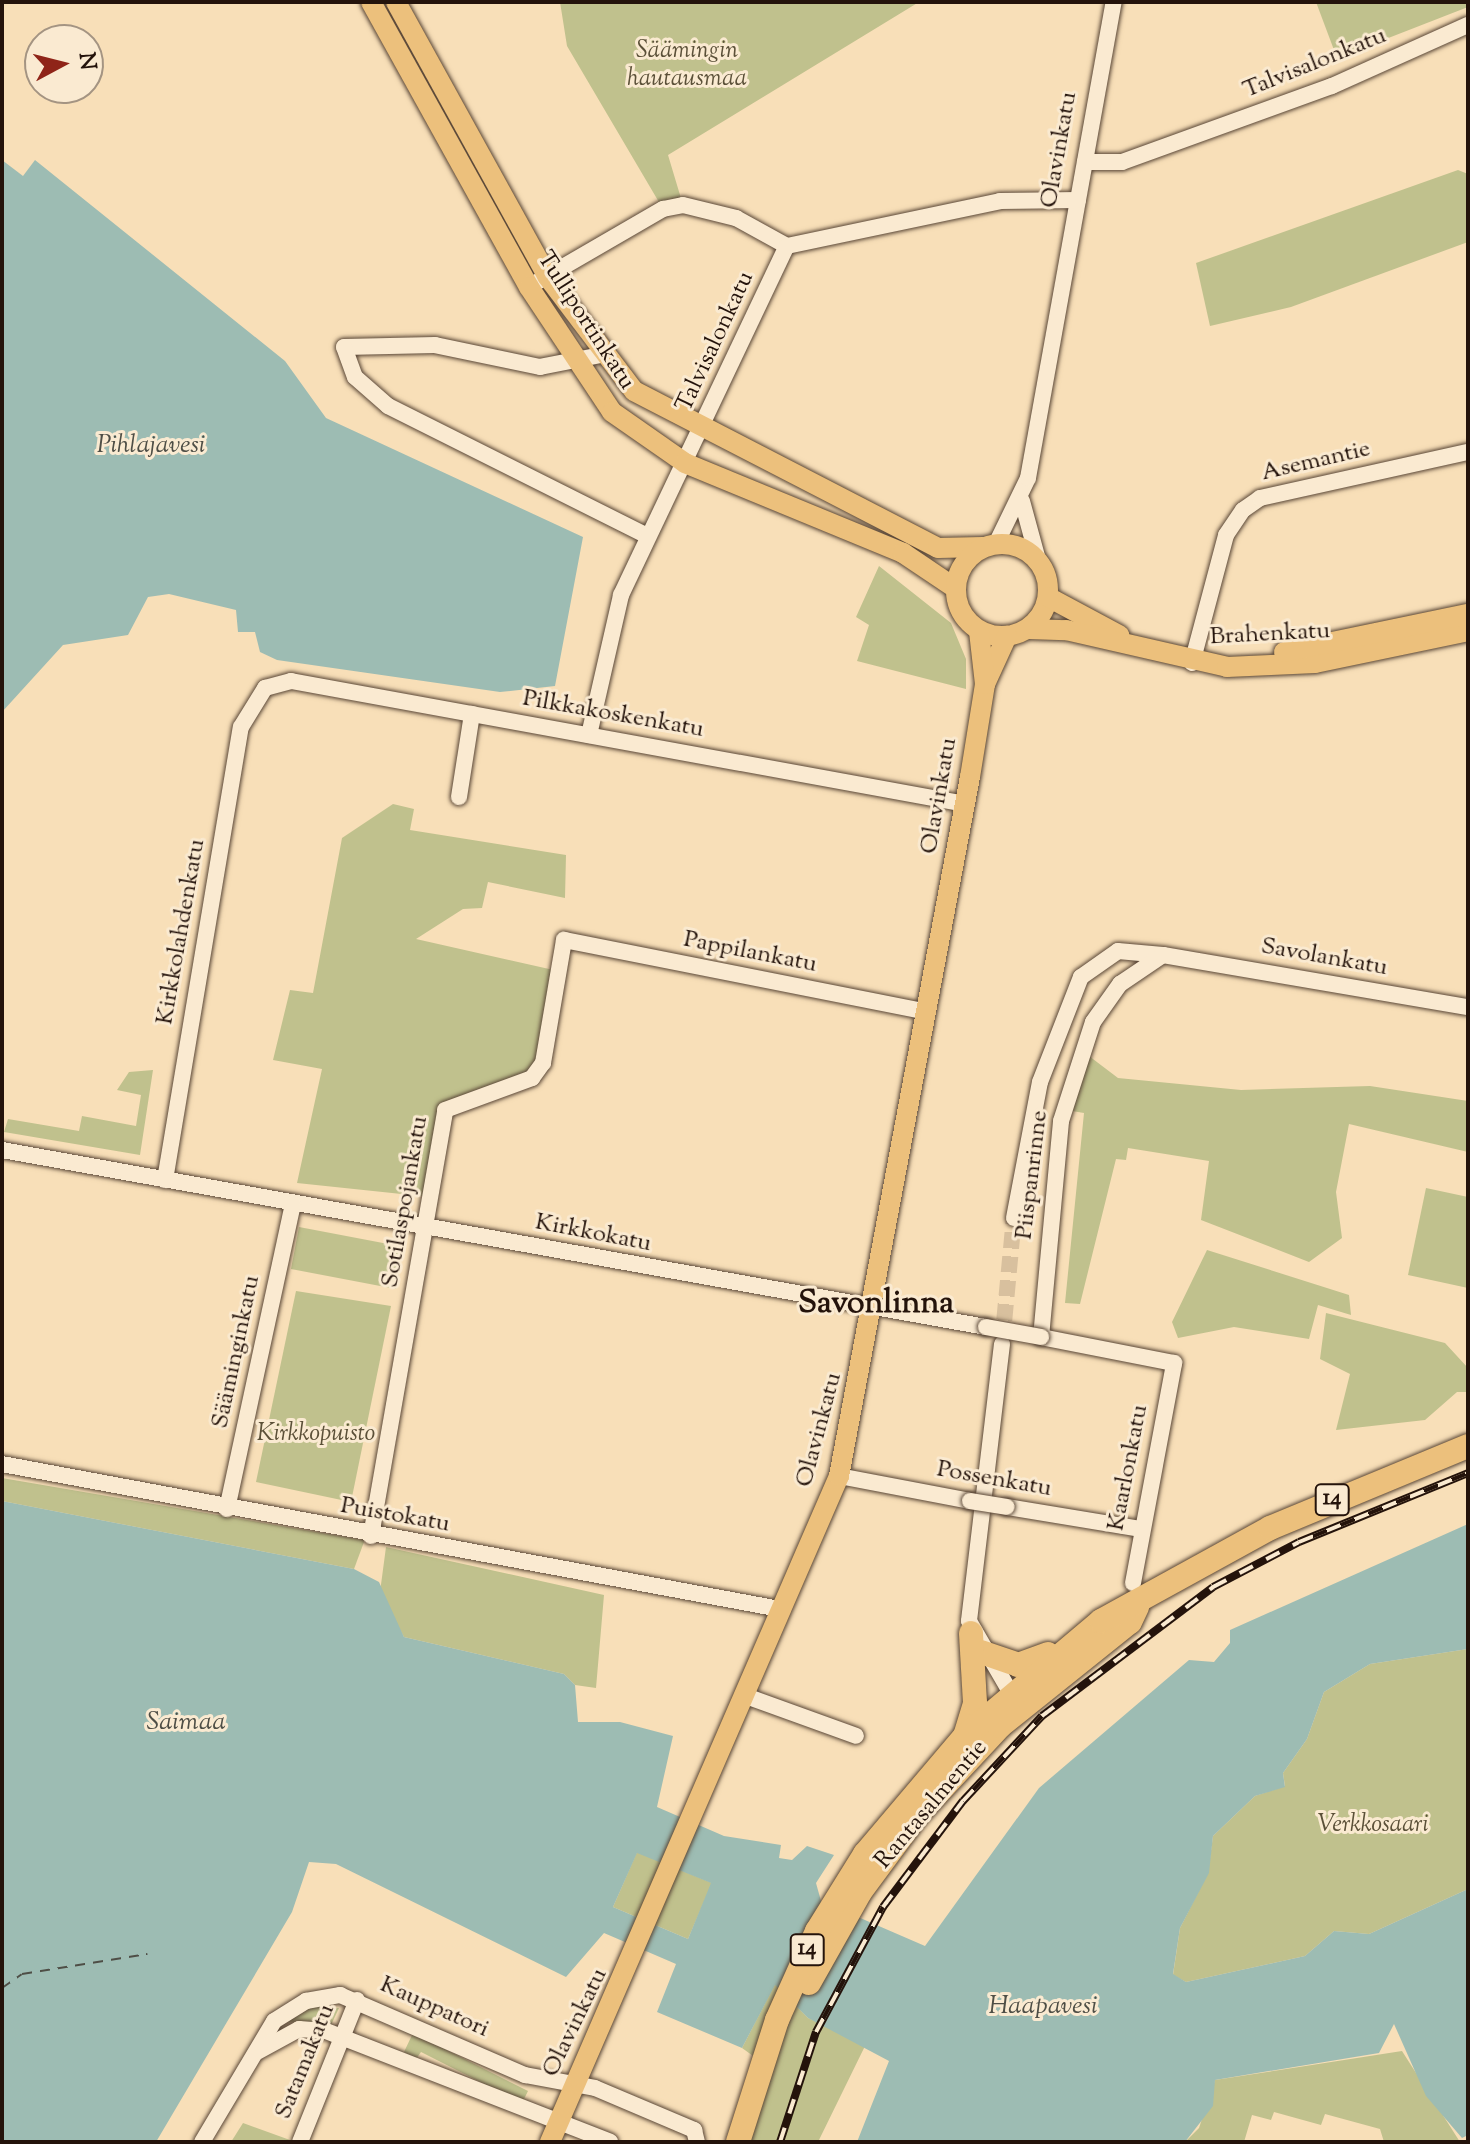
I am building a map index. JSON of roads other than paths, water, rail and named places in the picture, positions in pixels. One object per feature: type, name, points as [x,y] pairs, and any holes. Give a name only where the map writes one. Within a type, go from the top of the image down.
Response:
[{"type":"highway","name":"Rantasalmentie","points":[[852,1887],[1068,1645],[1139,1597],[1339,1497],[1468,1446]]},
{"type":"highway","name":"Rantasalmentie","points":[[965,1736],[1130,1622],[1139,1597]]},
{"type":"highway","points":[[965,1736],[975,1703],[976,1642],[1018,1665],[1068,1645]]},
{"type":"highway","name":"14","points":[[740,2137],[783,2022],[852,1887],[965,1736]]},
{"type":"main road","name":"Tulliportinkatu","points":[[371,2],[538,282],[634,391],[701,432],[938,548],[990,545]]},
{"type":"main road","name":"Tulliportinkatu","points":[[396,2],[575,361],[612,412],[685,463],[903,553],[955,588]]},
{"type":"main road","points":[[990,545],[1038,560],[1048,597],[1029,629],[1007,636],[979,631],[961,613],[955,588],[963,564],[990,545]]},
{"type":"main road","name":"Brahenkatu","points":[[1048,597],[1118,634],[1194,658],[1298,651],[1468,614]]},
{"type":"main road","name":"Brahenkatu","points":[[1029,629],[1066,630],[1194,658],[1315,663],[1468,631]]},
{"type":"main road","name":"Olavinkatu","points":[[979,631],[985,684]]},
{"type":"main road","name":"Olavinkatu","points":[[550,2142],[574,2084],[622,1990],[698,1799],[839,1476],[876,1308],[985,684],[1007,636]]},
{"type":"street","name":"Olavinkatu","points":[[990,545],[1021,496],[1114,2]]},
{"type":"street","name":"Talvisalonkatu","points":[[1085,162],[1122,162],[1332,86],[1468,25]]},
{"type":"street","points":[[538,282],[683,205],[736,218],[787,246],[1000,201],[1078,200]]},
{"type":"street","name":"Talvisalonkatu","points":[[589,735],[621,595],[787,246]]},
{"type":"street","points":[[601,355],[575,361],[520,366],[490,352],[435,345],[344,347],[355,377],[401,413],[648,536]]},
{"type":"street","name":"Asemantie","points":[[1194,658],[1226,535],[1243,510],[1260,498],[1468,452]]},
{"type":"street","name":"Olavinkatu","points":[[1021,496],[1038,560]]},
{"type":"street","name":"Pilkkakoskenkatu","points":[[256,696],[291,681],[965,804]]},
{"type":"street","name":"Kirkkolahdenkatu","points":[[165,1180],[241,727],[256,696]]},
{"type":"street","points":[[459,797],[472,714]]},
{"type":"street","name":"Pappilankatu","points":[[564,940],[927,1012]]},
{"type":"street","name":"Sotilaspojankatu","points":[[371,1536],[445,1110],[532,1078],[543,1063],[564,940]]},
{"type":"street","name":"Savolankatu","points":[[1103,956],[1133,949],[1468,1007]]},
{"type":"street","points":[[1014,1218],[1040,1082],[1081,977],[1103,956],[1120,984]]},
{"type":"street","name":"Piispanrinne","points":[[1041,1337],[1061,1121],[1093,1022],[1120,984],[1167,956]]},
{"type":"street","name":"Kirkkokatu","points":[[2,1150],[1174,1363]]},
{"type":"street","name":"Sääminginkatu","points":[[227,1509],[293,1204]]},
{"type":"street","points":[[1002,1344],[969,1601],[976,1642],[1015,1701]]},
{"type":"street","name":"Kaarlonkatu","points":[[1139,1597],[1141,1529],[1174,1363]]},
{"type":"street","name":"Puistokatu","points":[[2,1464],[371,1536],[780,1609]]},
{"type":"street","name":"Possenkatu","points":[[839,1476],[1141,1529]]},
{"type":"street","points":[[743,1695],[856,1736]]},
{"type":"street","name":"Kauppatori","points":[[202,2142],[253,2055],[289,2008],[327,1996],[357,2000],[525,2075],[574,2084],[694,2130],[697,2142]]},
{"type":"street","name":"Satamakatu","points":[[300,2142],[357,2000]]},
{"type":"street","points":[[253,2055],[299,2029],[341,2035],[432,2078],[610,2142]]},
{"type":"water","name":"Pihlajavesi","points":[[2,160],[23,176],[35,160],[285,361],[326,418],[583,537],[555,686],[500,692],[277,660],[260,652],[255,632],[238,632],[236,610],[169,594],[148,597],[128,635],[63,645],[2,712]]},
{"type":"water","name":"Saimaa","points":[[2,1501],[354,1569],[379,1582],[404,1637],[564,1674],[575,1685],[578,1722],[620,1722],[673,1736],[657,1807],[724,1836],[781,1845],[779,1858],[792,1860],[807,1846],[834,1855],[816,1883],[821,1901],[925,1946],[1039,1788],[1189,1660],[1214,1662],[1230,1643],[1230,1630],[1468,1524],[1468,1649],[1370,1664],[1324,1692],[1307,1739],[1283,1773],[1285,1787],[1255,1796],[1213,1836],[1209,1873],[1180,1928],[1173,1974],[1186,1982],[1305,1956],[1334,1931],[1369,1934],[1468,1889],[1468,2135],[1462,2138],[1426,2096],[1394,2024],[1379,2053],[1215,2080],[1213,2106],[1185,2142],[857,2142],[889,2061],[808,2018],[775,1985],[742,2048],[657,2012],[676,1964],[604,1933],[566,1977],[336,1864],[309,1862],[292,1912],[156,2142],[2,2142]],"holes":[[[637,1853],[711,1883],[688,1939],[613,1907]]]},
{"type":"tunnel","points":[[1002,1344],[1014,1218]]},
{"type":"railway","points":[[780,2142],[816,2032],[883,1907],[963,1801],[1042,1716],[1213,1587],[1299,1542],[1468,1473]]},
{"type":"district","name":"Savonlinna","points":[[876,1304]]},
{"type":"park label","name":"Säämingin hautausmaa","points":[[687,66]]},
{"type":"park label","name":"Kirkkopuisto","points":[[316,1435]]},
{"type":"park label","name":"Verkkosaari","points":[[1373,1826]]},
{"type":"water label","name":"Haapavesi","points":[[1043,2007]]}]
